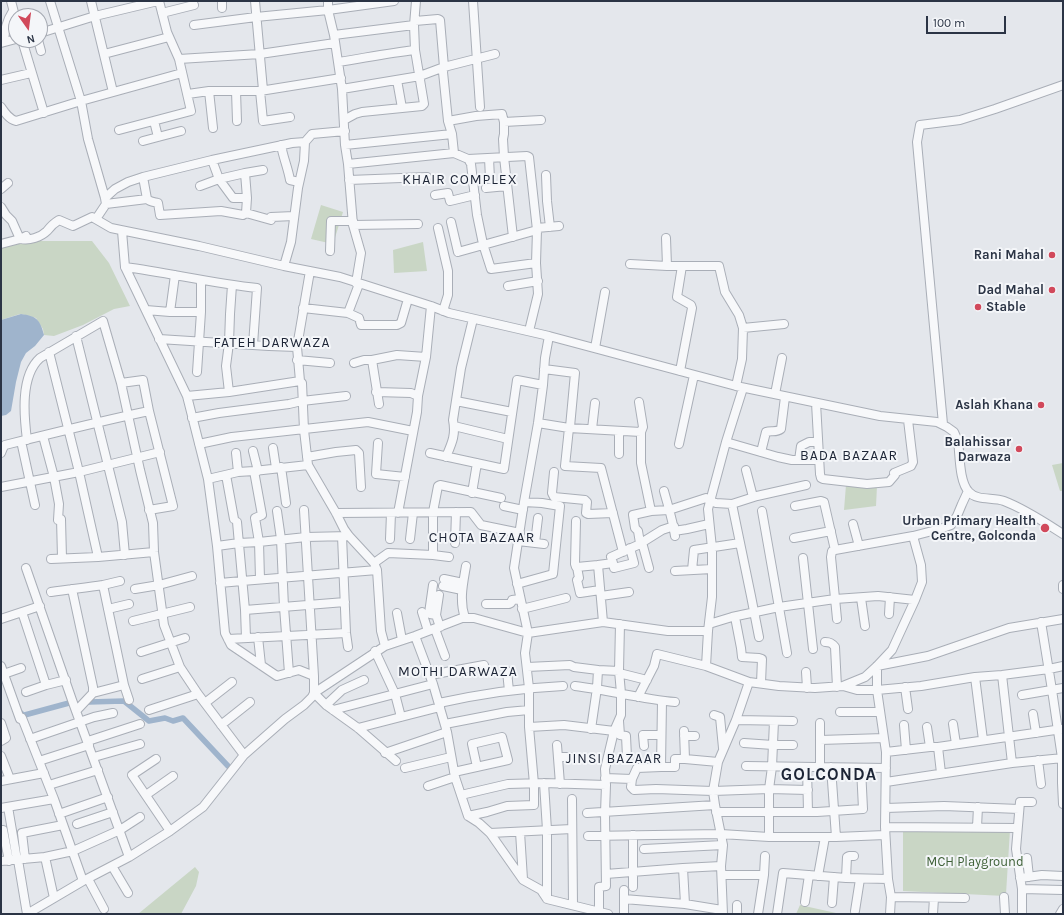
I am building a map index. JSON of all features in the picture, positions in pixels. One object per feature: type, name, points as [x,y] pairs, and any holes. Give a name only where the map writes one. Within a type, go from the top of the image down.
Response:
[{"type":"street","points":[[50,1],[80,101],[88,139],[105,201]]},
{"type":"street","points":[[91,1],[113,92]]},
{"type":"street","points":[[48,30],[95,16],[158,1],[179,59],[191,111],[120,130]]},
{"type":"street","points":[[255,1],[264,122],[290,117]]},
{"type":"street","points":[[329,1],[328,10],[342,90],[345,145],[353,223],[362,253],[358,284],[348,313]]},
{"type":"street","points":[[194,25],[394,1]]},
{"type":"street","points":[[344,120],[362,112],[422,106],[424,104],[415,50],[416,1]]},
{"type":"street","points":[[473,1],[480,107]]},
{"type":"street","points":[[162,13],[194,5]]},
{"type":"street","points":[[3,43],[8,19]]},
{"type":"street","points":[[179,59],[260,54],[438,19],[440,20],[448,121],[452,134],[454,153]]},
{"type":"street","points":[[104,54],[170,37]]},
{"type":"street","points":[[24,48],[44,113]]},
{"type":"street","points":[[338,62],[415,50]]},
{"type":"street","points":[[342,90],[420,76],[444,67],[477,60],[495,54]]},
{"type":"street","points":[[1,80],[31,73]]},
{"type":"street","points":[[1,107],[12,120],[16,121],[80,101],[182,73]]},
{"type":"street","points":[[188,94],[209,91],[262,90],[340,78]]},
{"type":"street","points":[[397,80],[402,108]]},
{"type":"street","points":[[943,424],[917,142],[920,125],[960,120],[1063,85]]},
{"type":"street","points":[[209,91],[213,128]]},
{"type":"street","points":[[236,91],[237,117],[246,113]]},
{"type":"street","points":[[448,121],[476,116],[502,114],[504,122],[504,157],[513,237]]},
{"type":"street","points":[[504,122],[541,120]]},
{"type":"street","points":[[154,121],[158,137]]},
{"type":"street","points":[[143,142],[182,131]]},
{"type":"street","points":[[284,266],[291,242],[299,182],[304,161],[305,142],[312,134],[345,131]]},
{"type":"street","points":[[345,145],[452,134]]},
{"type":"street","points":[[96,219],[105,201],[128,182],[212,160],[280,145],[305,142]]},
{"type":"street","points":[[280,145],[285,165],[288,168],[290,180],[299,182]]},
{"type":"street","points":[[348,164],[454,153],[468,159],[528,156],[537,229],[536,263],[538,281],[538,294],[529,331]]},
{"type":"street","points":[[489,158],[490,179]]},
{"type":"street","points":[[468,159],[471,164],[483,244],[491,269],[536,263]]},
{"type":"street","points":[[212,160],[219,179],[233,198],[247,198]]},
{"type":"street","points":[[200,186],[219,179],[263,170]]},
{"type":"street","points":[[245,173],[247,198],[246,213]]},
{"type":"street","points":[[546,175],[550,227]]},
{"type":"street","points":[[143,177],[147,199]]},
{"type":"street","points":[[349,180],[427,177]]},
{"type":"street","points":[[1,189],[8,183]]},
{"type":"street","points":[[486,188],[507,186]]},
{"type":"street","points":[[533,191],[547,190]]},
{"type":"street","points":[[435,195],[448,193],[450,201],[475,196]]},
{"type":"street","points":[[105,201],[147,199],[158,203],[160,215],[221,211],[243,215],[246,213],[271,220],[272,218],[294,216]]},
{"type":"street","points":[[1,207],[12,221],[20,239]]},
{"type":"street","points":[[1,244],[20,239],[49,228],[59,220],[73,226],[92,217],[111,228],[122,231],[199,246],[284,266],[340,277],[449,313],[549,336],[740,387],[880,416],[929,421],[943,424],[954,432],[958,441],[962,477],[968,491],[973,495],[982,498],[1002,500],[1063,534]]},
{"type":"street","points":[[330,251],[331,221],[353,223],[418,224]]},
{"type":"street","points":[[451,222],[458,252],[537,229],[559,226]]},
{"type":"street","points":[[438,228],[448,271],[448,296],[443,311]]},
{"type":"street","points":[[122,231],[125,267],[187,396],[208,478],[217,546],[225,633],[232,645],[277,676],[300,670],[314,676]]},
{"type":"street","points":[[666,238],[667,266]]},
{"type":"street","points":[[630,264],[719,266],[725,292],[739,315],[743,328],[740,387],[708,509],[712,548],[712,597],[708,628],[706,666]]},
{"type":"street","points":[[680,371],[692,308],[691,305],[677,297],[682,266]]},
{"type":"street","points":[[125,267],[257,288],[253,344]]},
{"type":"street","points":[[310,271],[297,347],[297,360],[300,381],[302,383],[307,461],[336,513],[345,536],[344,573],[346,633],[348,647]]},
{"type":"street","points":[[170,312],[175,275]]},
{"type":"street","points":[[197,372],[202,280]]},
{"type":"street","points":[[508,286],[538,281]]},
{"type":"street","points":[[229,392],[226,366],[230,343],[232,285]]},
{"type":"street","points":[[595,348],[605,292]]},
{"type":"street","points":[[303,308],[348,313],[359,318],[361,325],[399,325],[401,323],[408,299]]},
{"type":"street","points":[[390,540],[394,513],[405,477],[417,412],[418,396],[426,356],[431,306]]},
{"type":"street","points":[[146,310],[201,312]]},
{"type":"street","points":[[446,457],[454,437],[454,426],[452,420],[461,368],[473,319]]},
{"type":"street","points":[[34,505],[29,482],[24,440],[25,390],[32,367],[40,358],[49,352],[102,321],[121,383],[153,523],[154,552],[164,625],[180,668],[244,755]]},
{"type":"street","points":[[743,328],[784,324]]},
{"type":"street","points":[[76,336],[122,522],[125,555]]},
{"type":"street","points":[[468,816],[488,812],[506,806],[534,805],[526,653],[528,633],[514,568],[523,506],[538,423],[549,336]]},
{"type":"street","points":[[160,339],[297,347]]},
{"type":"street","points":[[49,352],[79,472],[98,557]]},
{"type":"street","points":[[354,363],[397,355],[426,356]]},
{"type":"street","points":[[774,394],[782,358]]},
{"type":"street","points":[[297,360],[330,363]]},
{"type":"street","points":[[372,360],[379,404]]},
{"type":"street","points":[[544,369],[576,374],[565,466],[601,468],[624,551],[634,563],[613,566],[598,565],[576,567]]},
{"type":"street","points":[[678,444],[694,374]]},
{"type":"street","points":[[121,383],[143,380],[149,411],[173,506],[149,510]]},
{"type":"street","points":[[430,453],[504,469],[517,380],[543,385]]},
{"type":"street","points":[[187,396],[229,392],[300,381]]},
{"type":"street","points":[[376,392],[410,393],[418,396]]},
{"type":"street","points":[[192,418],[302,401],[346,396]]},
{"type":"street","points":[[761,452],[766,432],[776,432],[781,429],[785,397]]},
{"type":"street","points":[[456,401],[512,412]]},
{"type":"street","points":[[639,402],[643,427],[641,432],[641,463],[651,511]]},
{"type":"street","points":[[592,430],[595,403]]},
{"type":"street","points":[[816,403],[820,474],[821,478],[823,479],[867,484],[889,482],[895,475],[894,473],[911,466],[914,462],[908,420]]},
{"type":"street","points":[[1,453],[6,445],[68,429],[149,411]]},
{"type":"street","points":[[199,444],[232,437],[368,422],[413,431]]},
{"type":"street","points":[[538,423],[592,430],[641,432]]},
{"type":"street","points":[[454,426],[508,439]]},
{"type":"street","points":[[619,431],[619,454]]},
{"type":"street","points":[[43,436],[54,477],[59,504],[58,520],[61,519],[62,558]]},
{"type":"street","points":[[726,442],[792,460],[819,460]]},
{"type":"street","points":[[799,460],[801,446],[809,442],[818,442]]},
{"type":"street","points":[[378,443],[376,474],[405,477]]},
{"type":"street","points":[[273,448],[286,503]]},
{"type":"street","points":[[208,478],[238,472],[278,468],[336,452],[356,450],[359,453],[361,487]]},
{"type":"street","points":[[253,451],[262,515],[255,518],[259,542],[260,579]]},
{"type":"street","points":[[1,487],[79,472],[160,452]]},
{"type":"street","points":[[236,453],[238,472]]},
{"type":"street","points":[[472,493],[477,463]]},
{"type":"street","points":[[746,470],[753,498]]},
{"type":"street","points":[[554,472],[552,492],[554,497],[585,500],[586,513],[588,514],[613,513]]},
{"type":"street","points":[[226,475],[239,543],[246,638]]},
{"type":"street","points":[[649,568],[644,546],[640,543],[638,531],[635,528],[633,515],[651,511],[669,510],[706,498],[716,503],[732,504],[806,485]]},
{"type":"street","points":[[433,555],[433,512],[439,486],[501,498]]},
{"type":"street","points":[[664,490],[674,531]]},
{"type":"street","points":[[837,619],[831,554],[832,551],[913,536],[940,529],[951,524],[957,516],[968,491]]},
{"type":"street","points":[[795,506],[823,501],[825,504],[835,550]]},
{"type":"street","points":[[504,506],[523,506],[542,503],[560,506],[564,514],[557,573],[517,584]]},
{"type":"street","points":[[732,504],[759,637]]},
{"type":"street","points":[[304,510],[314,693],[329,707],[358,728],[396,761]]},
{"type":"street","points":[[277,511],[281,539],[289,673]]},
{"type":"street","points":[[762,511],[787,653]]},
{"type":"street","points":[[455,543],[456,512]]},
{"type":"street","points":[[336,513],[471,512],[481,525],[535,543],[544,544]]},
{"type":"street","points":[[410,539],[413,513]]},
{"type":"street","points":[[535,543],[538,518]]},
{"type":"street","points":[[576,521],[575,564],[579,578],[577,580],[580,593],[629,592]]},
{"type":"street","points":[[616,577],[611,557],[662,530],[674,531],[692,529],[709,524]]},
{"type":"street","points":[[853,524],[859,546]]},
{"type":"street","points":[[794,538],[831,531]]},
{"type":"street","points":[[217,546],[306,537],[345,536],[376,567],[381,631],[385,646]]},
{"type":"street","points":[[840,687],[865,677],[892,650],[922,582],[921,565],[913,536]]},
{"type":"street","points":[[692,570],[694,550],[740,543]]},
{"type":"street","points":[[51,559],[154,552]]},
{"type":"street","points":[[220,583],[242,580],[344,573],[376,567],[388,553],[449,557]]},
{"type":"street","points":[[803,558],[813,649]]},
{"type":"street","points":[[598,565],[603,622]]},
{"type":"street","points":[[465,618],[462,610],[461,598],[466,566]]},
{"type":"street","points":[[26,568],[129,856]]},
{"type":"street","points":[[675,571],[712,568]]},
{"type":"street","points":[[135,589],[159,585],[192,576]]},
{"type":"street","points":[[51,592],[81,589],[120,581]]},
{"type":"street","points":[[444,582],[463,586]]},
{"type":"street","points":[[103,585],[124,685],[129,700]]},
{"type":"street","points":[[433,585],[429,613],[436,615]]},
{"type":"street","points":[[72,589],[93,693]]},
{"type":"street","points":[[434,629],[439,595]]},
{"type":"street","points":[[54,799],[4,808],[14,860],[27,914],[129,856],[203,807],[244,755],[284,719],[304,705],[314,693],[375,651],[385,646],[465,618],[474,618],[528,633],[603,622],[668,631],[708,628],[735,617],[779,606],[835,599],[878,596],[915,600]]},
{"type":"street","points":[[889,614],[890,597]]},
{"type":"street","points":[[522,609],[566,598]]},
{"type":"street","points":[[861,598],[865,626]]},
{"type":"street","points":[[486,604],[509,604],[512,600],[520,599]]},
{"type":"street","points":[[245,610],[345,602]]},
{"type":"street","points":[[108,609],[130,604]]},
{"type":"street","points":[[1,619],[40,606]]},
{"type":"street","points":[[133,621],[190,607]]},
{"type":"street","points":[[22,612],[46,685]]},
{"type":"street","points":[[422,612],[434,629],[445,656]]},
{"type":"street","points":[[397,613],[402,640]]},
{"type":"street","points":[[735,617],[742,657],[762,659],[761,683]]},
{"type":"street","points":[[877,666],[928,656],[1009,628],[1063,619]]},
{"type":"street","points":[[1041,622],[1060,729],[1063,804]]},
{"type":"street","points":[[599,912],[599,887],[606,886],[605,769],[614,731],[621,715],[619,672],[620,624]]},
{"type":"street","points":[[228,639],[346,633]]},
{"type":"street","points":[[415,636],[440,705],[455,775],[468,816],[479,822],[490,833],[523,880],[540,890],[547,899],[608,914]]},
{"type":"street","points":[[141,652],[185,638]]},
{"type":"street","points":[[258,638],[261,665]]},
{"type":"street","points":[[825,642],[832,643],[835,649],[840,687]]},
{"type":"street","points":[[375,651],[395,694],[401,717]]},
{"type":"street","points":[[638,697],[654,666],[657,654],[706,666],[749,682],[779,686],[807,688],[840,687],[857,690],[877,690],[905,687],[1063,666]]},
{"type":"street","points":[[430,675],[484,665]]},
{"type":"street","points":[[527,667],[570,665],[574,667],[619,672],[647,680]]},
{"type":"street","points":[[877,666],[877,690],[886,752],[885,831],[888,879],[891,897],[890,914]]},
{"type":"street","points":[[21,668],[4,672],[20,719],[22,718],[73,851],[86,880],[104,909]]},
{"type":"street","points":[[142,679],[180,668]]},
{"type":"street","points":[[591,729],[598,670]]},
{"type":"street","points":[[507,671],[509,691]]},
{"type":"street","points":[[806,672],[807,688]]},
{"type":"street","points":[[1002,675],[1012,763]]},
{"type":"street","points":[[975,677],[983,740]]},
{"type":"street","points":[[26,692],[66,680]]},
{"type":"street","points":[[329,707],[342,690],[364,680]]},
{"type":"street","points":[[205,703],[232,682]]},
{"type":"street","points":[[624,899],[685,904],[723,912],[721,866],[723,845],[714,791],[718,762],[736,720],[749,682]]},
{"type":"street","points":[[329,707],[395,694],[433,684]]},
{"type":"street","points":[[77,710],[93,693],[124,685]]},
{"type":"street","points":[[358,728],[401,717],[459,699],[529,688],[562,686]]},
{"type":"street","points":[[575,686],[597,688],[638,697],[675,702]]},
{"type":"street","points":[[905,687],[908,709]]},
{"type":"street","points":[[1022,695],[1063,688]]},
{"type":"street","points":[[149,710],[198,694]]},
{"type":"street","points":[[661,767],[662,701]]},
{"type":"street","points":[[221,725],[250,702]]},
{"type":"street","points":[[385,752],[446,728],[507,712],[529,710]]},
{"type":"street","points":[[840,712],[880,712]]},
{"type":"street","points":[[30,739],[94,717],[113,713]]},
{"type":"street","points":[[714,714],[720,717],[723,748]]},
{"type":"street","points":[[1033,714],[1036,733]]},
{"type":"street","points":[[619,720],[620,735],[626,736],[627,757]]},
{"type":"street","points":[[736,720],[793,721]]},
{"type":"street","points":[[769,837],[769,789],[772,767],[774,721]]},
{"type":"street","points":[[1,723],[6,738],[1,741]]},
{"type":"street","points":[[820,723],[820,767]]},
{"type":"street","points":[[39,761],[140,724]]},
{"type":"street","points":[[953,724],[956,744]]},
{"type":"street","points":[[529,727],[564,725],[614,731]]},
{"type":"street","points":[[904,725],[906,750]]},
{"type":"street","points":[[927,727],[941,773]]},
{"type":"street","points":[[886,752],[934,747],[1060,729]]},
{"type":"street","points":[[685,759],[684,733],[695,736]]},
{"type":"street","points":[[644,746],[643,735],[661,734]]},
{"type":"street","points":[[428,786],[477,767],[508,760],[502,737],[472,744],[477,767]]},
{"type":"street","points":[[820,740],[884,738]]},
{"type":"street","points":[[744,743],[793,745]]},
{"type":"street","points":[[94,757],[140,744]]},
{"type":"street","points":[[557,745],[560,784]]},
{"type":"street","points":[[1,756],[10,779]]},
{"type":"street","points":[[404,768],[452,757]]},
{"type":"street","points":[[558,757],[570,757]]},
{"type":"street","points":[[886,782],[1012,763],[1062,758]]},
{"type":"street","points":[[156,759],[132,774],[170,830]]},
{"type":"street","points":[[718,762],[675,759],[675,767],[637,768],[632,778],[631,787],[634,790],[808,790]]},
{"type":"street","points":[[1038,760],[1041,784]]},
{"type":"street","points":[[746,766],[886,768]]},
{"type":"street","points":[[807,767],[808,812]]},
{"type":"street","points":[[831,767],[836,837]]},
{"type":"street","points":[[587,814],[716,808],[769,813],[864,809],[861,768]]},
{"type":"street","points":[[48,786],[98,770]]},
{"type":"street","points":[[1,781],[44,773]]},
{"type":"street","points":[[146,795],[173,776]]},
{"type":"street","points":[[461,795],[508,784],[606,782],[632,778]]},
{"type":"street","points":[[544,783],[547,830],[547,899]]},
{"type":"street","points":[[59,814],[108,797]]},
{"type":"street","points":[[572,799],[572,905]]},
{"type":"street","points":[[1022,914],[1022,889],[1016,849],[1017,828],[1020,802],[1032,802]]},
{"type":"street","points":[[886,808],[944,806],[1019,809]]},
{"type":"street","points":[[977,827],[978,807]]},
{"type":"street","points":[[78,824],[113,812]]},
{"type":"street","points":[[14,860],[45,857],[73,851],[120,830],[140,817]]},
{"type":"street","points":[[14,860],[22,833],[63,825]]},
{"type":"street","points":[[588,836],[721,834],[769,837],[836,837],[885,831],[977,827],[1017,828]]},
{"type":"street","points":[[490,833],[572,829]]},
{"type":"street","points":[[3,830],[14,860]]},
{"type":"street","points":[[520,832],[523,880]]},
{"type":"street","points":[[633,835],[633,887]]},
{"type":"street","points":[[818,876],[825,837]]},
{"type":"street","points":[[644,849],[723,845]]},
{"type":"street","points":[[758,914],[764,875],[765,856]]},
{"type":"street","points":[[846,878],[847,857],[854,856]]},
{"type":"street","points":[[45,857],[54,898]]},
{"type":"street","points":[[1027,858],[1029,877]]},
{"type":"street","points":[[112,866],[128,893]]},
{"type":"street","points":[[606,874],[721,866]]},
{"type":"street","points":[[683,868],[685,904]]},
{"type":"street","points":[[777,914],[783,873],[834,878],[888,879]]},
{"type":"street","points":[[722,875],[764,875]]},
{"type":"street","points":[[805,902],[809,875]]},
{"type":"street","points":[[1020,878],[1042,875],[1063,876]]},
{"type":"street","points":[[832,902],[834,878]]},
{"type":"street","points":[[855,911],[860,879]]},
{"type":"street","points":[[1022,889],[1063,890]]},
{"type":"street","points":[[624,890],[624,914]]},
{"type":"street","points":[[891,897],[965,898]]},
{"type":"street","points":[[1004,897],[1005,914]]},
{"type":"street","points":[[933,914],[934,898]]},
{"type":"street","points":[[737,905],[737,914]]},
{"type":"street","points":[[1060,914],[1063,909]]},
{"type":"green space","points":[[321,205],[343,212],[333,244],[311,239]]},
{"type":"green space","points":[[31,241],[92,241],[109,263],[130,306],[114,309],[83,325],[54,336],[44,335],[43,329],[36,318],[30,316],[20,314],[1,320],[1,248]]},
{"type":"green space","points":[[423,242],[427,271],[394,273],[393,250]]},
{"type":"green space","points":[[1063,463],[1063,491],[1060,491],[1052,465]]},
{"type":"green space","points":[[846,485],[877,486],[876,506],[844,510]]},
{"type":"green space","name":"MCH Playground","points":[[903,830],[1010,830],[1005,896],[903,891]]},
{"type":"green space","points":[[195,867],[199,872],[196,886],[181,914],[138,914]]},
{"type":"green space","points":[[800,905],[836,913],[836,914],[796,914]]},
{"type":"water","points":[[21,314],[37,319],[41,325],[44,335],[35,346],[26,353],[21,362],[11,411],[6,415],[1,416],[1,320]]},
{"type":"waterway","points":[[89,702],[124,701],[149,721],[165,718],[173,721],[183,718],[228,766]]},
{"type":"waterway","points":[[21,713],[21,716],[69,703]]},
{"type":"place","name":"Rani Mahal","points":[[1052,255]]},
{"type":"place","name":"Dad Mahal","points":[[1052,290]]},
{"type":"place","name":"Stable","points":[[978,307]]},
{"type":"place","name":"Aslah Khana","points":[[1041,405]]},
{"type":"place","name":"Balahissar Darwaza","points":[[1019,449]]},
{"type":"place","name":"Urban Primary Health Centre, Golconda","points":[[1045,528]]},
{"type":"district","name":"KHAIR COMPLEX","points":[[460,180]]},
{"type":"district","name":"FATEH DARWAZA","points":[[272,343]]},
{"type":"district","name":"BADA BAZAAR","points":[[849,456]]},
{"type":"district","name":"CHOTA BAZAAR","points":[[482,538]]},
{"type":"district","name":"MOTHI DARWAZA","points":[[458,672]]},
{"type":"district","name":"JINSI BAZAAR","points":[[614,759]]},
{"type":"district","name":"GOLCONDA","points":[[829,775]]}]
